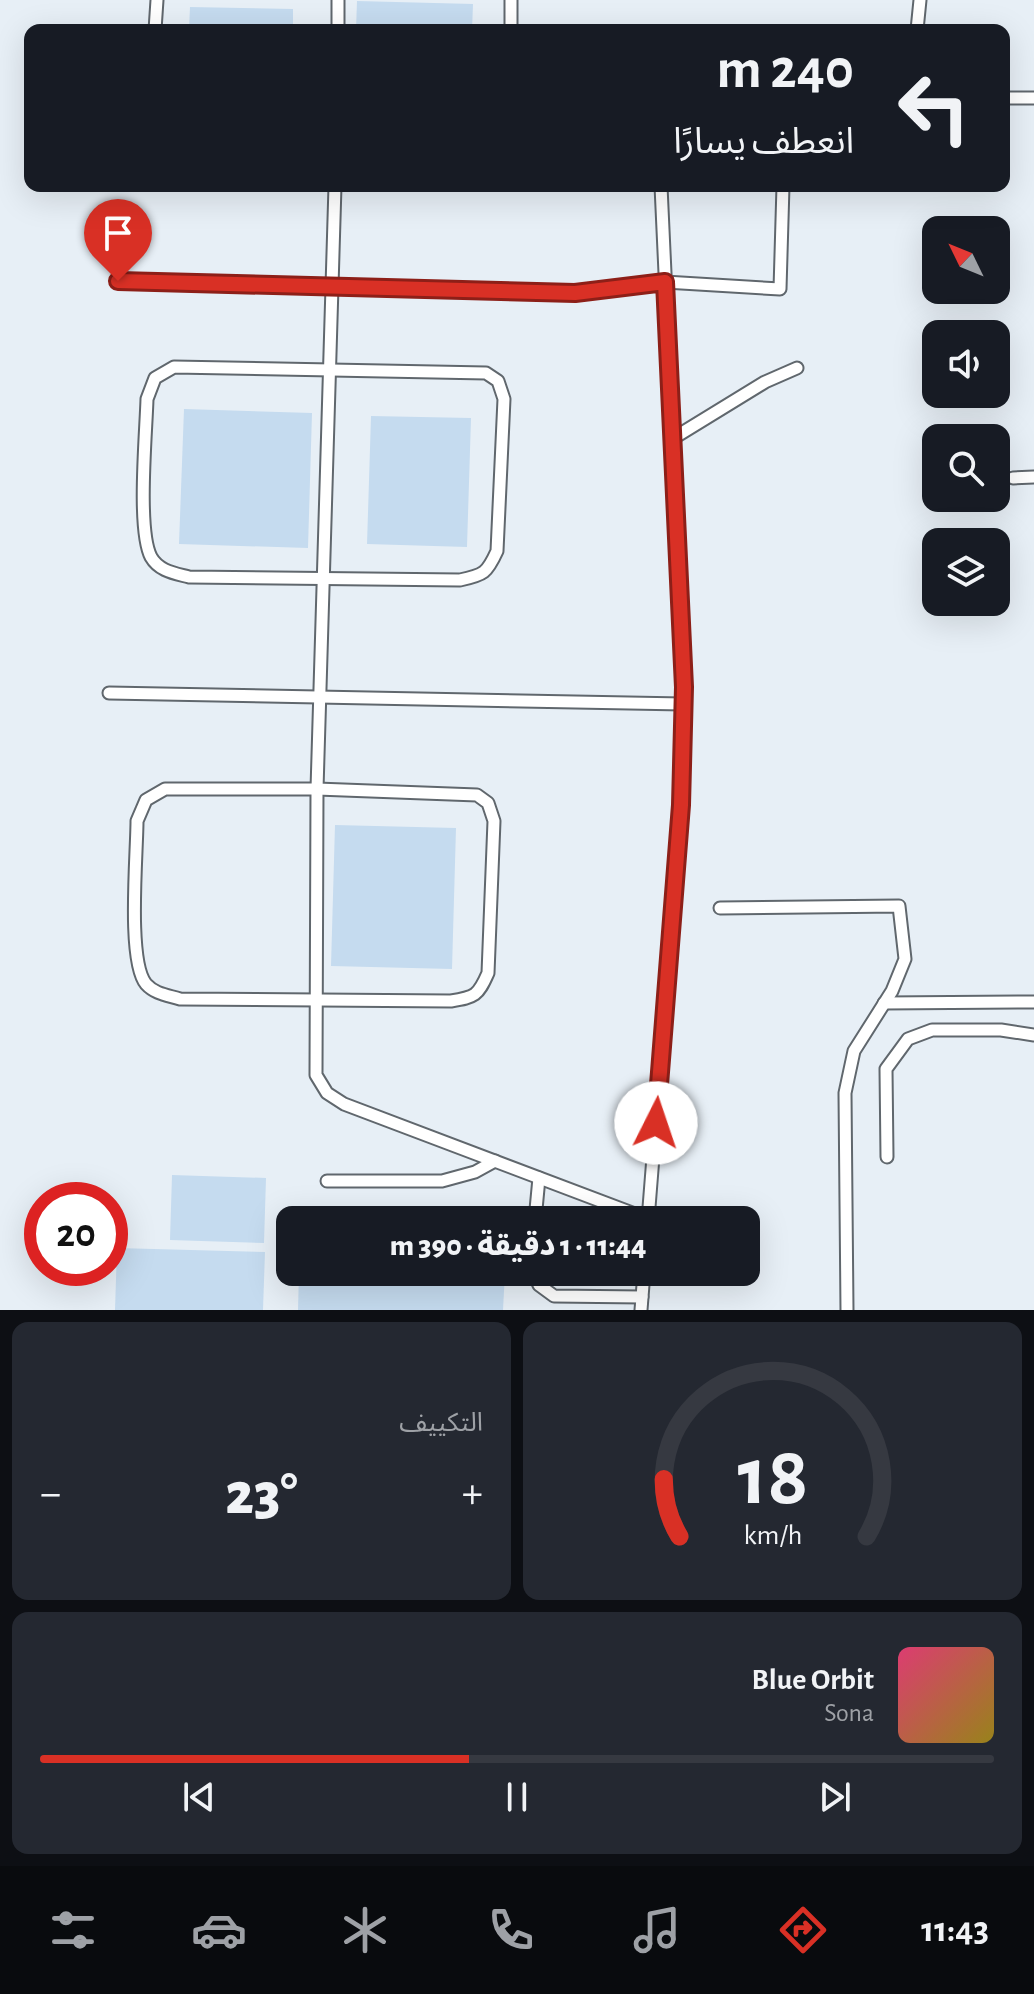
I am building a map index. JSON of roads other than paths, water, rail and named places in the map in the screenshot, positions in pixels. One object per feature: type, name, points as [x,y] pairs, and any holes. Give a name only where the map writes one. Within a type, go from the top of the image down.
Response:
[{"type":"lane","points":[[155,24],[157,0]]},
{"type":"lane","points":[[338,0],[338,24]]},
{"type":"lane","points":[[511,0],[511,24]]},
{"type":"lane","points":[[918,24],[920,0]]},
{"type":"lane","points":[[1010,98],[1034,98]]},
{"type":"lane","points":[[335,192],[317,789],[316,1075],[327,1093],[344,1104],[612,1206]]},
{"type":"lane","points":[[649,1206],[681,805],[683,704],[661,192]]},
{"type":"lane","points":[[118,281],[575,293],[665,282],[780,289],[783,192]]},
{"type":"lane","points":[[174,367],[329,368],[486,373],[498,381],[504,399],[497,551],[490,568],[481,575],[460,580],[325,577],[189,577],[163,570],[152,559],[144,535],[146,414],[147,399],[155,378],[174,367]]},
{"type":"lane","points":[[672,439],[765,382],[797,368]]},
{"type":"lane","points":[[1013,478],[1034,477]]},
{"type":"lane","points":[[109,693],[683,704]]},
{"type":"lane","points":[[165,789],[317,789],[477,795],[488,803],[494,821],[488,973],[480,990],[472,997],[451,1001],[317,999],[180,999],[154,992],[143,981],[135,957],[137,821],[146,800],[165,789]]},
{"type":"lane","points":[[720,908],[899,906],[905,959],[892,991],[854,1051],[845,1093],[847,1310]]},
{"type":"lane","points":[[884,1003],[1034,1002]]},
{"type":"lane","points":[[887,1157],[886,1069],[908,1039],[932,1030],[1001,1030],[1034,1035]]},
{"type":"lane","points":[[327,1181],[442,1181],[475,1172],[495,1161]]},
{"type":"lane","points":[[536,1206],[539,1178]]},
{"type":"lane","points":[[540,1286],[554,1296],[642,1297]]},
{"type":"lane","points":[[641,1310],[643,1286]]}]
